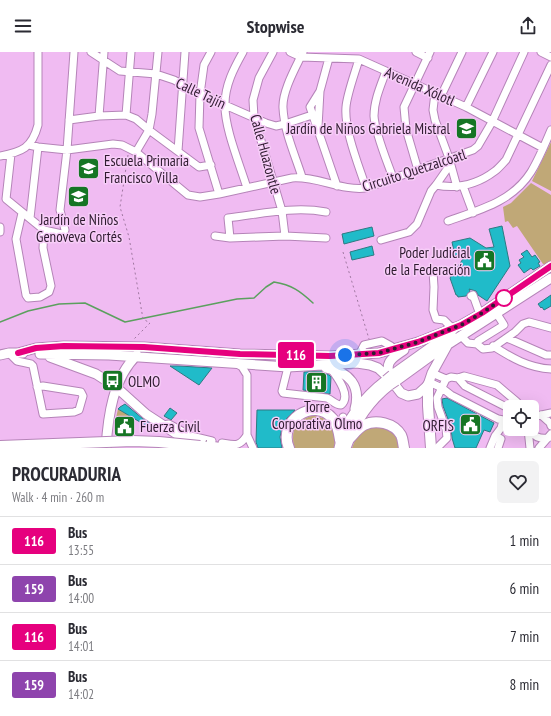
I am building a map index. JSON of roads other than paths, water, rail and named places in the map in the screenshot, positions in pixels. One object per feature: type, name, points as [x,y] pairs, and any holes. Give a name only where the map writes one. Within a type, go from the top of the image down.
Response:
[{"type":"highway","points":[[430,380],[428,406],[431,448]]},
{"type":"highway","points":[[289,448],[286,438],[291,422],[304,412],[313,410],[328,415],[333,420],[344,444],[363,425],[380,422],[395,428],[401,435],[404,448]]},
{"type":"highway","points":[[0,445],[133,441],[205,447]]},
{"type":"main road","points":[[344,444],[347,428],[363,400],[478,315],[551,266]]},
{"type":"main road","points":[[9,353],[36,348],[64,346],[144,347],[240,354],[359,355],[379,353],[394,350],[457,330],[473,328],[551,278]]},
{"type":"main road","points":[[9,353],[109,355],[288,367],[357,363],[378,368],[391,380],[401,393],[408,396],[418,394],[430,380],[448,344],[457,330]]},
{"type":"main road","points":[[391,380],[387,367],[390,359],[418,342]]},
{"type":"main road","points":[[344,444],[369,404],[391,380],[448,344]]},
{"type":"main road","points":[[108,442],[116,387],[127,365],[144,347]]},
{"type":"main road","points":[[40,354],[96,374],[116,387],[146,414],[189,442]]},
{"type":"main road","points":[[309,366],[342,372],[352,382],[357,394],[354,414]]},
{"type":"street","points":[[0,156],[22,150],[29,145],[36,134],[38,125],[38,52]]},
{"type":"street","points":[[11,154],[6,199],[44,230],[62,234],[64,233],[65,230],[60,210],[67,150],[74,52]]},
{"type":"street","name":"Calle Tajín","points":[[91,52],[120,71],[156,74],[183,84],[200,94],[276,126],[312,115]]},
{"type":"street","points":[[99,116],[104,52]]},
{"type":"street","points":[[126,115],[131,52]]},
{"type":"street","points":[[136,152],[149,130],[158,52]]},
{"type":"street","points":[[178,150],[185,52]]},
{"type":"street","points":[[211,52],[204,65],[200,94],[199,128],[219,194]]},
{"type":"street","points":[[243,52],[230,79],[225,104],[227,126],[246,188]]},
{"type":"street","name":"Calle Huazontle","points":[[273,52],[259,78],[253,100],[254,117],[282,210],[285,236]]},
{"type":"street","name":"Avenida Xólotl","points":[[290,52],[329,58],[359,59],[466,107],[543,148]]},
{"type":"street","points":[[416,52],[429,55],[404,107],[404,119],[418,170]]},
{"type":"street","points":[[462,52],[438,94],[433,110],[435,120],[450,162],[472,212]]},
{"type":"street","points":[[466,107],[493,52]]},
{"type":"street","name":"Circuito Quetzalcóatl","points":[[29,145],[38,148],[67,150],[113,144],[122,145],[136,152],[188,194],[200,197],[302,177],[337,186],[356,189],[366,188],[418,170],[450,162],[478,146],[492,122],[524,52]]},
{"type":"street","points":[[541,52],[551,58]]},
{"type":"street","points":[[302,55],[286,90],[283,106],[285,124],[302,177]]},
{"type":"street","points":[[318,133],[320,91],[329,58]]},
{"type":"street","points":[[359,59],[346,107],[351,142],[366,188]]},
{"type":"street","points":[[436,185],[460,187],[496,171],[506,160],[551,65]]},
{"type":"street","points":[[386,71],[376,99],[374,117],[393,178]]},
{"type":"street","points":[[320,91],[310,107],[337,186]]},
{"type":"street","points":[[136,119],[152,114]]},
{"type":"street","points":[[69,120],[99,116],[126,115],[136,119],[199,167],[210,165]]},
{"type":"street","points":[[448,221],[493,206],[520,185],[531,172],[551,130]]},
{"type":"street","points":[[30,218],[38,148]]},
{"type":"street","points":[[381,240],[409,232],[417,224],[431,191],[450,162]]},
{"type":"street","points":[[229,237],[228,218],[282,210],[311,209],[326,212]]},
{"type":"street","points":[[22,213],[16,239],[26,295],[28,298],[40,297],[49,292],[51,286],[43,248],[44,230]]},
{"type":"street","points":[[0,227],[0,232]]},
{"type":"street","points":[[215,236],[285,236],[326,238]]},
{"type":"street","points":[[433,270],[433,310],[436,319],[444,320],[457,330],[468,343],[477,343],[504,325],[497,314]]},
{"type":"street","points":[[473,328],[477,343],[483,349],[493,346],[507,338],[524,324],[529,322],[551,328]]},
{"type":"street","points":[[507,338],[546,355],[551,355]]},
{"type":"street","points":[[359,355],[364,345],[382,341],[391,346],[394,350]]},
{"type":"street","points":[[493,346],[529,366],[551,369]]},
{"type":"street","points":[[9,353],[17,361],[31,364],[38,387],[43,414],[74,412],[79,410],[83,396],[81,392],[43,386],[38,387]]},
{"type":"street","points":[[237,364],[242,367],[247,375],[247,435],[253,448]]},
{"type":"street","points":[[247,375],[254,368],[262,365]]},
{"type":"street","points":[[288,367],[282,391],[283,393],[327,398],[338,405],[341,405],[346,399],[344,392],[330,369]]},
{"type":"street","points":[[430,380],[446,379],[451,377],[458,378],[464,376],[497,385],[515,400]]},
{"type":"street","points":[[458,378],[465,386],[503,405]]},
{"type":"street","points":[[438,448],[447,438],[446,429],[438,407],[437,398],[446,379]]},
{"type":"street","points":[[430,380],[458,398],[498,419],[503,420],[490,448]]},
{"type":"street","points":[[541,415],[551,413]]},
{"type":"street","points":[[541,415],[550,423],[551,426]]},
{"type":"street","points":[[343,417],[347,428]]},
{"type":"street","points":[[163,425],[169,424],[198,439],[232,444],[239,444],[243,442],[247,435]]},
{"type":"street","points":[[495,436],[501,439],[498,448]]},
{"type":"street","points":[[529,436],[530,448]]},
{"type":"street","points":[[535,436],[539,439],[549,436]]},
{"type":"street","points":[[539,448],[549,436]]},
{"type":"street","points":[[0,445],[93,439],[108,442],[148,438],[228,448]]},
{"type":"street","points":[[93,439],[97,448]]},
{"type":"street","points":[[108,442],[110,443],[110,448]]},
{"type":"waterway","points":[[0,322],[28,311],[59,304],[85,303],[125,322],[237,299],[254,298],[274,282],[295,289],[313,303]]},
{"type":"place","name":"Jardín de Niños Gabriela Mistral","points":[[466,128]]},
{"type":"place","name":"Escuela Primaria Francisco Villa","points":[[88,169]]},
{"type":"place","name":"Jardín de Niños Genoveva Cortés","points":[[79,196]]},
{"type":"place","name":"Poder Judicial de la Federación","points":[[485,261]]},
{"type":"place","name":"OLMO","points":[[112,381]]},
{"type":"place","name":"Torre Corporativa Olmo","points":[[317,383]]},
{"type":"place","name":"ORFIS","points":[[470,425]]},
{"type":"place","name":"Fuerza Civil","points":[[125,426]]}]
